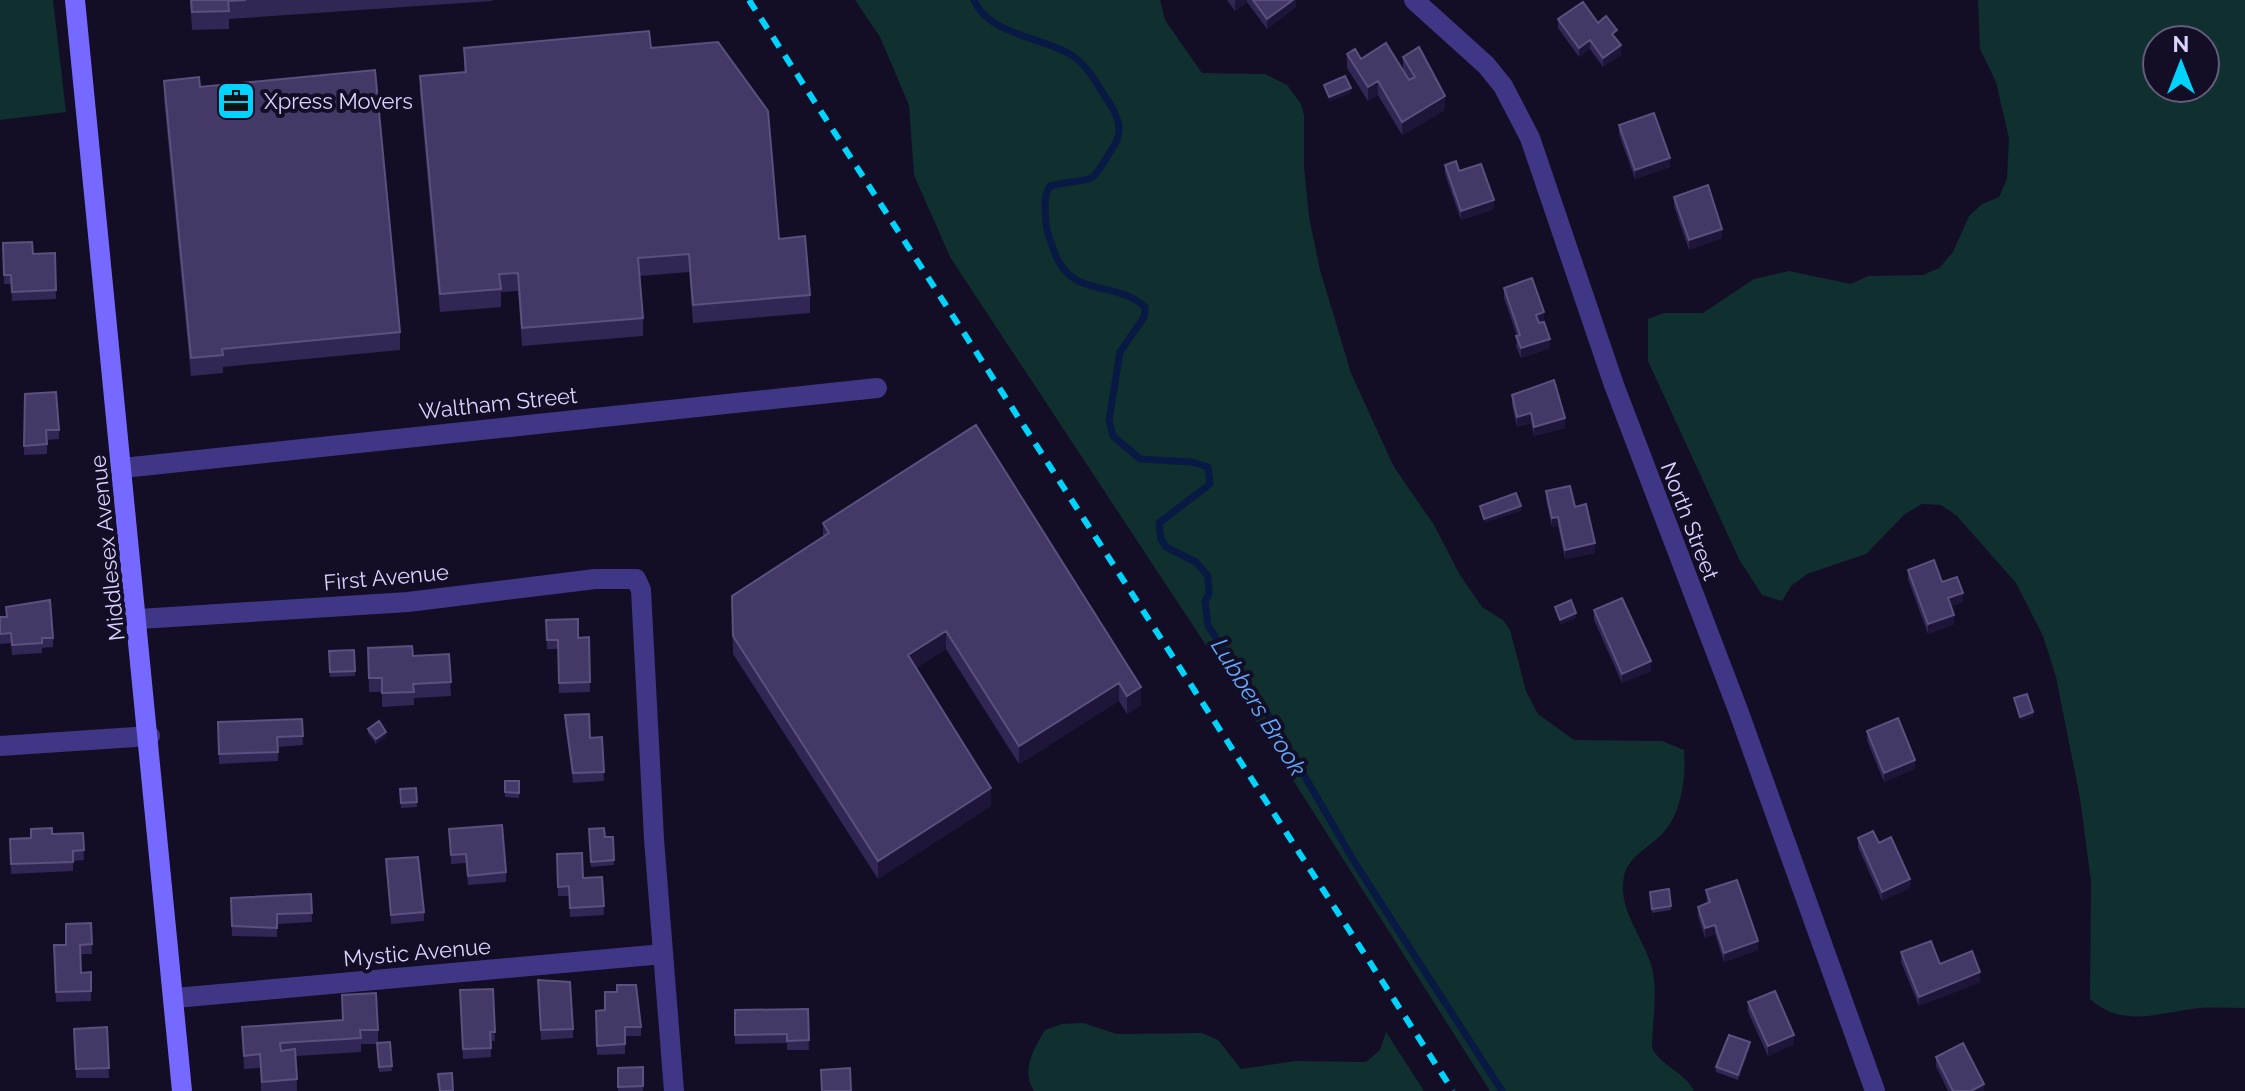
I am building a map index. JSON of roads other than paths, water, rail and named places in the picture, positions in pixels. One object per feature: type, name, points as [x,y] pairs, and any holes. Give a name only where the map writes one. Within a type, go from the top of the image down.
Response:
[{"type":"main road","name":"Middlesex Avenue","points":[[75,0],[139,619],[182,1091]]},
{"type":"street","name":"North Street","points":[[1414,0],[1486,65],[1503,86],[1530,138],[1646,473],[1738,710],[1875,1091]]},
{"type":"street","name":"Waltham Street","points":[[123,468],[877,388]]},
{"type":"street","name":"First Avenue","points":[[139,619],[408,602],[595,579],[636,579],[641,590],[663,954]]},
{"type":"street","points":[[0,746],[150,736]]},
{"type":"street","name":"Mystic Avenue","points":[[175,998],[663,954]]},
{"type":"street","points":[[663,954],[674,1091]]},
{"type":"waterway","name":"Lubbers Brook","points":[[974,0],[991,21],[1073,56],[1089,72],[1115,114],[1119,129],[1117,139],[1100,169],[1090,178],[1050,186],[1045,203],[1050,241],[1062,266],[1071,276],[1082,283],[1121,293],[1145,307],[1144,317],[1120,352],[1109,420],[1113,436],[1140,459],[1192,462],[1208,467],[1210,484],[1159,523],[1161,539],[1166,547],[1196,562],[1208,576],[1209,594],[1205,601],[1208,626],[1275,725],[1355,863],[1502,1091]]},
{"type":"railway","points":[[749,0],[1453,1091]]},
{"type":"place","name":"Xpress Movers","points":[[236,101]]}]
